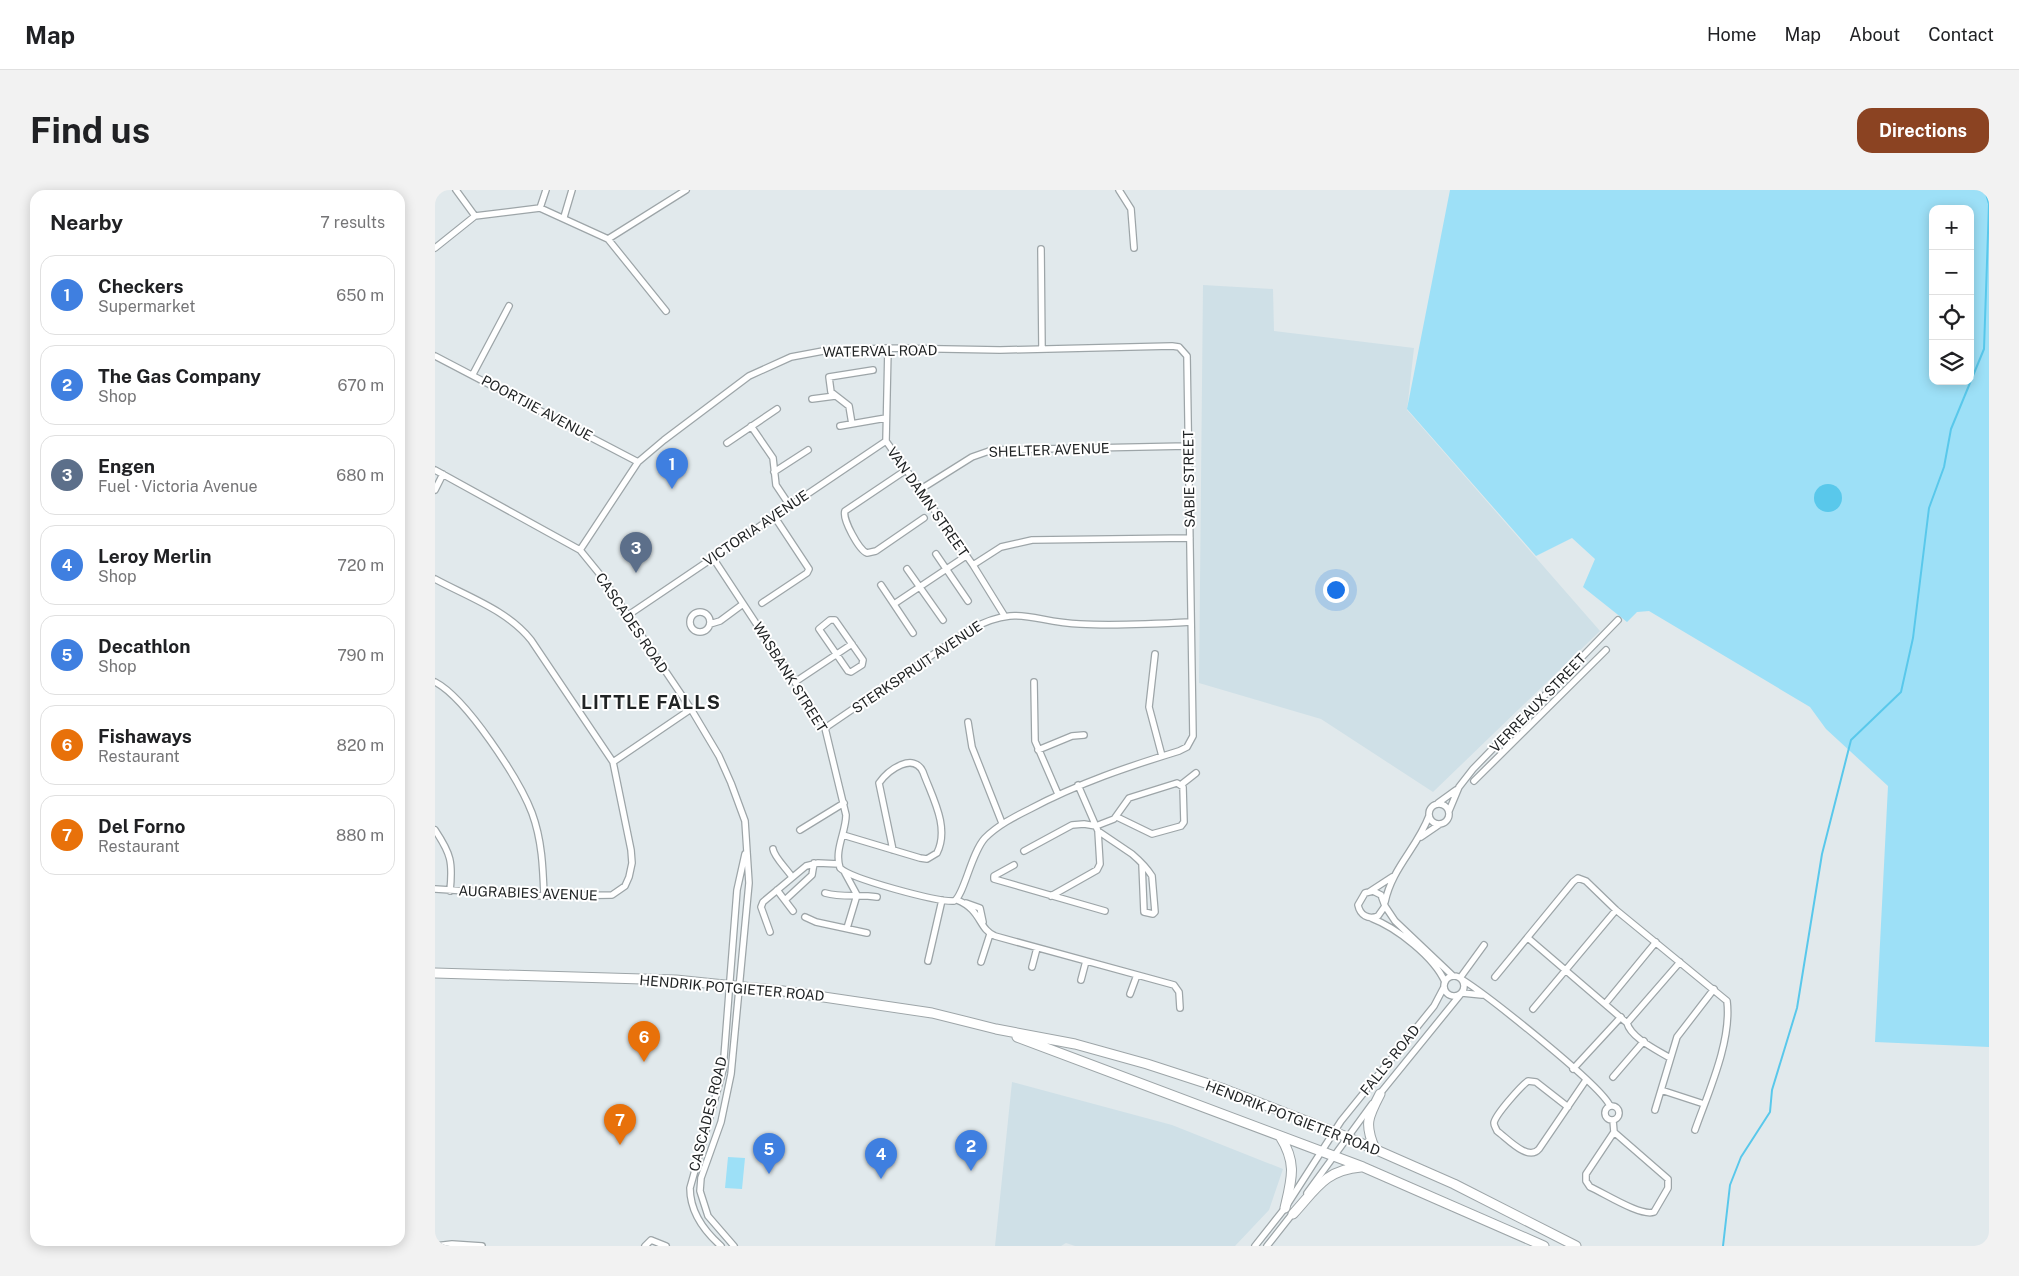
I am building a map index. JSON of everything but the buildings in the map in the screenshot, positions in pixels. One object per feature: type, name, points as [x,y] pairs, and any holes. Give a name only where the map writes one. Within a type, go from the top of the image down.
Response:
[{"type":"main road","name":"HENDRIK POTGIETER ROAD","points":[[435,973],[667,980],[738,987],[834,998],[932,1013],[996,1029],[1075,1044],[1147,1064],[1224,1089],[1347,1137],[1489,1201],[1576,1246]]},
{"type":"main road","name":"HENDRIK POTGIETER ROAD","points":[[996,1029],[1333,1155],[1544,1246]]},
{"type":"main road","points":[[1375,1149],[1368,1131],[1368,1120],[1380,1094]]},
{"type":"main road","points":[[1280,1136],[1288,1148],[1293,1168],[1289,1211]]},
{"type":"main road","points":[[1289,1211],[1329,1175],[1343,1168],[1363,1167]]},
{"type":"street","points":[[456,190],[475,216]]},
{"type":"street","points":[[540,208],[546,190]]},
{"type":"street","points":[[564,217],[572,190]]},
{"type":"street","points":[[608,239],[686,190]]},
{"type":"street","points":[[1119,190],[1131,210],[1134,248]]},
{"type":"street","points":[[435,248],[475,216],[540,208],[564,217],[608,239],[666,311]]},
{"type":"street","points":[[1041,250],[1042,348]]},
{"type":"street","points":[[473,374],[509,306]]},
{"type":"street","name":"WATERVAL ROAD","points":[[580,550],[638,462],[713,402],[749,376],[770,365],[823,351],[888,348],[1172,346]]},
{"type":"street","name":"SABIE STREET","points":[[957,900],[962,893],[965,876],[974,854],[985,838],[1002,824],[1078,785],[1187,747],[1193,736],[1187,356],[1179,347],[1172,346]]},
{"type":"street","name":"VAN DAMN STREET","points":[[888,348],[886,440],[973,564],[1004,615]]},
{"type":"street","name":"POORTJIE AVENUE","points":[[435,356],[473,374],[638,462]]},
{"type":"street","points":[[852,424],[849,406],[835,396],[831,390],[830,376],[873,370]]},
{"type":"street","points":[[812,399],[835,396]]},
{"type":"street","points":[[727,443],[777,409]]},
{"type":"street","points":[[840,426],[886,418]]},
{"type":"street","points":[[751,426],[773,458],[776,485],[790,506]]},
{"type":"street","name":"VICTORIA AVENUE","points":[[627,616],[886,440]]},
{"type":"street","name":"SHELTER AVENUE","points":[[921,489],[972,457],[992,450],[1189,446]]},
{"type":"street","points":[[774,472],[808,450]]},
{"type":"street","name":"CASCADES ROAD","points":[[435,470],[580,550],[602,577],[691,709],[719,756],[731,782],[745,820],[749,883],[731,1074],[721,1122],[701,1178],[702,1199],[710,1219],[734,1246]]},
{"type":"street","points":[[906,470],[845,511],[844,518],[861,549],[867,554],[876,551],[924,518]]},
{"type":"street","points":[[435,490],[443,474]]},
{"type":"street","points":[[762,603],[807,573],[809,568],[775,516]]},
{"type":"street","points":[[973,564],[1001,547],[1032,540],[1190,538]]},
{"type":"street","points":[[936,554],[968,601]]},
{"type":"street","points":[[894,604],[966,556]]},
{"type":"street","name":"WASBANK STREET","points":[[713,558],[825,728],[844,803],[846,824],[839,853],[839,864]]},
{"type":"street","points":[[907,569],[943,620]]},
{"type":"street","points":[[435,579],[508,617],[521,627],[613,762],[691,709]]},
{"type":"street","points":[[881,585],[913,633]]},
{"type":"street","points":[[710,624],[720,621],[743,604]]},
{"type":"street","name":"STERKSPRUIT AVENUE","points":[[825,728],[969,630],[990,619],[1004,615],[1019,615],[1077,624],[1191,622]]},
{"type":"street","points":[[831,620],[835,620],[852,644],[863,662],[851,672],[848,671],[819,629],[831,620]]},
{"type":"street","name":"VERREAUX STREET","points":[[1438,803],[1459,786],[1473,769],[1618,620]]},
{"type":"street","points":[[795,682],[852,644]]},
{"type":"street","points":[[1474,781],[1606,650]]},
{"type":"street","points":[[1155,654],[1149,707],[1162,756]]},
{"type":"street","points":[[435,682],[452,693],[469,714],[526,799],[533,814],[541,847],[544,896]]},
{"type":"street","points":[[1035,682],[1034,728],[1038,750],[1058,794]]},
{"type":"street","points":[[968,722],[971,747],[1002,824]]},
{"type":"street","points":[[1038,750],[1072,736],[1084,735]]},
{"type":"street","points":[[843,835],[893,850],[927,859],[933,857],[939,849],[942,828],[941,820],[920,765],[915,761],[908,761],[882,778],[879,783],[893,850]]},
{"type":"street","name":"AUGRABIES AVENUE","points":[[435,889],[544,896],[612,895],[620,892],[627,882],[632,863],[613,762]]},
{"type":"street","points":[[1097,829],[1117,817],[1129,798],[1177,783],[1182,784],[1196,773]]},
{"type":"street","points":[[1117,817],[1152,834],[1182,825],[1184,822],[1184,790],[1182,784]]},
{"type":"street","points":[[1051,896],[1097,870],[1100,864],[1097,829],[1078,785]]},
{"type":"street","name":"VERREAUX STREET","points":[[1449,811],[1459,786]]},
{"type":"street","points":[[800,830],[844,803]]},
{"type":"street","points":[[1369,918],[1378,916],[1385,904],[1392,877],[1417,841],[1429,816],[1430,809],[1438,803],[1445,805],[1449,811],[1448,820],[1417,841]]},
{"type":"street","points":[[1429,816],[1434,823],[1440,824]]},
{"type":"street","points":[[1023,851],[1072,825],[1097,829],[1143,864],[1154,881],[1153,914],[1144,912],[1143,864]]},
{"type":"street","points":[[435,830],[451,858],[453,866],[450,891]]},
{"type":"street","name":"CASCADES ROAD","points":[[721,1246],[705,1229],[691,1203],[689,1188],[723,1070],[728,986],[737,890],[746,847]]},
{"type":"street","points":[[773,849],[774,855],[786,866],[792,877]]},
{"type":"street","points":[[785,900],[812,875],[814,863]]},
{"type":"street","points":[[770,932],[761,905],[801,869],[814,863],[839,864],[857,895],[847,928]]},
{"type":"street","points":[[1014,865],[994,876],[994,879],[1105,911]]},
{"type":"street","points":[[844,872],[896,889],[942,900],[957,900],[966,903],[975,911],[990,934],[1176,986],[1179,992],[1180,1008]]},
{"type":"street","points":[[1392,877],[1361,896],[1358,905],[1361,913],[1391,927],[1436,966],[1444,984],[1445,992],[1450,996],[1461,994],[1484,995]]},
{"type":"street","points":[[1495,977],[1573,882],[1578,878],[1586,881],[1616,910],[1727,1001],[1728,1008],[1721,1055],[1695,1130]]},
{"type":"street","points":[[777,890],[793,911]]},
{"type":"street","points":[[1369,892],[1381,895],[1385,904],[1409,936],[1453,976],[1461,979],[1484,995],[1573,1069],[1603,1096],[1609,1106]]},
{"type":"street","points":[[825,894],[844,898],[857,895],[877,898]]},
{"type":"street","points":[[928,961],[942,900]]},
{"type":"street","points":[[1533,1009],[1616,910]]},
{"type":"street","points":[[805,917],[867,933]]},
{"type":"street","points":[[981,962],[990,934]]},
{"type":"street","points":[[1528,938],[1621,1017],[1627,1023],[1628,1028],[1670,1058]]},
{"type":"street","points":[[1605,1004],[1655,942]]},
{"type":"street","points":[[1461,979],[1484,945]]},
{"type":"street","points":[[1032,967],[1037,948]]},
{"type":"street","points":[[1081,980],[1086,961]]},
{"type":"street","points":[[1627,1023],[1680,962]]},
{"type":"street","points":[[1130,994],[1137,975]]},
{"type":"street","points":[[1444,984],[1453,976]]},
{"type":"street","points":[[1461,979],[1465,987],[1461,994]]},
{"type":"street","name":"FALLS ROAD","points":[[1289,1211],[1333,1132],[1370,1083],[1434,1006],[1444,984]]},
{"type":"street","points":[[1655,1110],[1677,1037],[1714,989]]},
{"type":"street","name":"FALLS ROAD","points":[[1289,1211],[1420,1043],[1461,994]]},
{"type":"street","points":[[1573,1069],[1621,1017]]},
{"type":"street","points":[[1410,1035],[1420,1043]]},
{"type":"street","points":[[1613,1077],[1644,1041]]},
{"type":"street","points":[[1568,1107],[1536,1082],[1528,1081],[1499,1113],[1494,1122],[1495,1126],[1522,1150],[1532,1154],[1539,1149],[1568,1107],[1586,1080]]},
{"type":"street","points":[[1661,1090],[1704,1104]]},
{"type":"street","points":[[1609,1106],[1605,1114],[1607,1118],[1613,1120]]},
{"type":"street","points":[[1609,1106],[1614,1106],[1619,1111],[1619,1116],[1613,1120]]},
{"type":"street","points":[[1613,1120],[1614,1132],[1585,1174],[1586,1182],[1590,1187],[1646,1214],[1654,1212],[1668,1188],[1668,1179],[1614,1132]]},
{"type":"street","points":[[1255,1246],[1289,1211]]},
{"type":"street","points":[[1267,1246],[1289,1211]]},
{"type":"street","points":[[645,1246],[648,1241],[655,1240],[666,1246]]},
{"type":"street","points":[[435,1246],[452,1244],[482,1246]]},
{"type":"shaded area","points":[[1450,190],[1989,190],[1989,1047],[1875,1042],[1888,786],[1826,729],[1810,707],[1649,611],[1637,612],[1627,622],[1583,587],[1595,559],[1572,538],[1536,556],[1407,409]]},
{"type":"shaded area","points":[[1203,285],[1273,289],[1274,331],[1414,348],[1407,410],[1600,631],[1433,792],[1321,719],[1199,683]]},
{"type":"shaded area","points":[[1828,484],[1838,488],[1842,498],[1838,508],[1828,512],[1818,508],[1814,498],[1818,488]]},
{"type":"shaded area","points":[[1012,1082],[1172,1125],[1283,1169],[1269,1210],[1235,1246],[1075,1246],[1066,1243],[1061,1246],[995,1246]]},
{"type":"shaded area","points":[[728,1157],[745,1158],[742,1189],[725,1188]]},
{"type":"waterway","points":[[1985,190],[1989,204]]},
{"type":"waterway","points":[[1723,1246],[1730,1185],[1741,1157],[1770,1112],[1772,1090],[1797,1008],[1822,854],[1851,740],[1901,692],[1913,638],[1929,508],[1944,467],[1951,429],[1984,349],[1989,204]]},
{"type":"place","name":"Checkers","points":[[672,489]]},
{"type":"place","name":"Engen","points":[[636,573]]},
{"type":"place","name":"Fishaways","points":[[644,1062]]},
{"type":"place","name":"Del Forno","points":[[620,1145]]},
{"type":"place","name":"The Gas Company","points":[[971,1171]]},
{"type":"place","name":"Decathlon","points":[[769,1174]]},
{"type":"place","name":"Leroy Merlin","points":[[881,1179]]},
{"type":"district","name":"LITTLE FALLS","points":[[651,702]]}]
